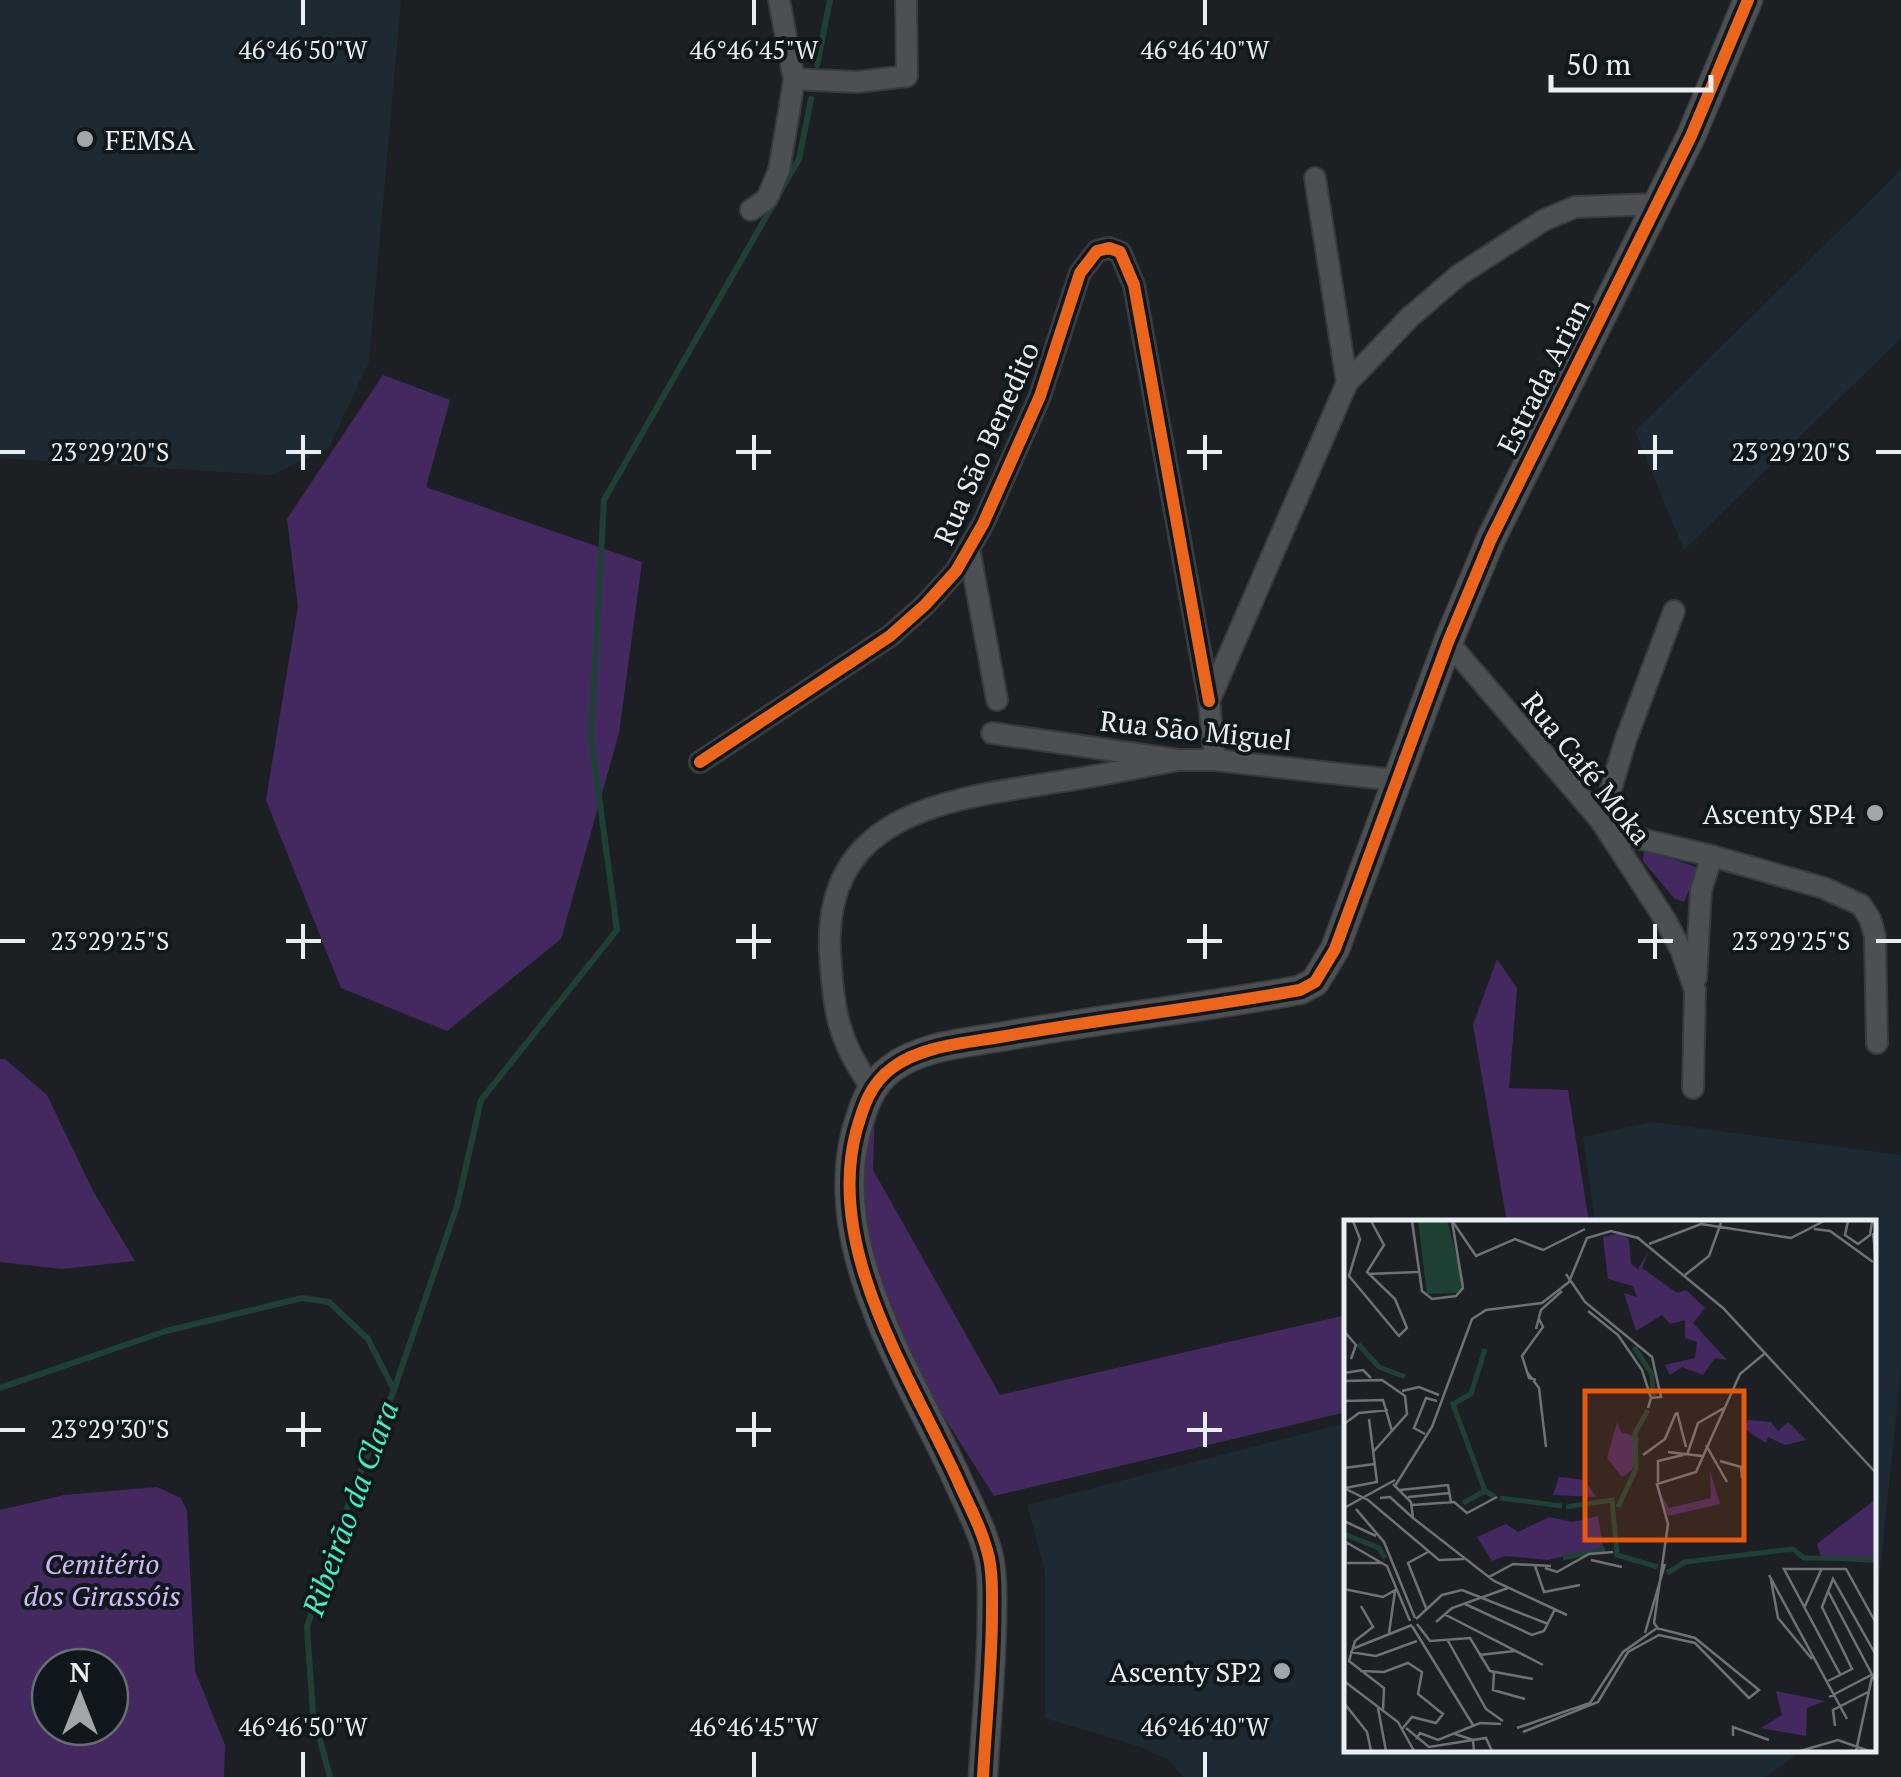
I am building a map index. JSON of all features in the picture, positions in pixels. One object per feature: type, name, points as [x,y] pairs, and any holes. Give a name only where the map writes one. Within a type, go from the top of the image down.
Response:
[{"type":"street","points":[[751,210],[767,199],[779,170],[794,79],[779,0]]},
{"type":"street","points":[[794,79],[857,82],[907,76],[906,0]]},
{"type":"street","name":"Estrada Arian","points":[[872,1088],[892,1068],[921,1053],[1026,1032],[1300,990],[1315,982],[1335,949],[1448,642],[1534,448],[1690,136],[1748,0]]},
{"type":"street","points":[[1316,178],[1347,383]]},
{"type":"street","points":[[1215,760],[1209,700],[1347,383],[1410,317],[1459,274],[1544,220],[1575,207],[1657,204]]},
{"type":"street","name":"Rua São Benedito","points":[[700,762],[890,636],[926,605],[956,571],[983,524],[1040,396],[1071,298],[1089,258],[1097,250],[1109,248],[1120,252],[1134,285],[1209,700]]},
{"type":"street","points":[[969,548],[997,700]]},
{"type":"street","points":[[1674,611],[1637,708],[1604,826],[1824,888],[1861,905],[1875,936],[1878,1043]]},
{"type":"street","name":"Rua Café Moka","points":[[1448,642],[1604,826],[1666,922],[1696,990]]},
{"type":"street","name":"Rua São Miguel","points":[[992,733],[1178,760],[1215,760],[1395,780]]},
{"type":"street","points":[[983,1777],[991,1680],[990,1560],[973,1514],[881,1316],[849,1214],[848,1181],[854,1141],[872,1088],[850,1058],[839,1023],[832,986],[830,936],[836,898],[849,867],[874,838],[904,816],[945,802],[1178,760]]},
{"type":"street","name":"Rua Café Moka","points":[[1693,1088],[1700,890],[1712,856]]},
{"type":"shaded area","name":"FEMSA","points":[[0,0],[401,0],[369,361],[329,448],[272,475],[0,458]]},
{"type":"shaded area","points":[[1901,170],[1901,338],[1684,550],[1635,431]]},
{"type":"shaded area","points":[[1652,1122],[1901,1155],[1901,1368],[1876,1611],[1876,1220],[1595,1220],[1583,1137]]},
{"type":"shaded area","points":[[1344,1424],[1344,1752],[1800,1752],[1766,1777],[1183,1777],[1170,1761],[1141,1747],[1045,1718],[1045,1571],[1027,1505]]},
{"type":"green space","points":[[383,375],[450,400],[426,487],[642,562],[619,733],[561,939],[447,1031],[341,988],[266,800],[298,606],[287,519]]},
{"type":"green space","points":[[1644,849],[1698,868],[1684,902],[1674,898],[1643,861]]},
{"type":"green space","points":[[1497,959],[1517,988],[1509,1088],[1568,1090],[1589,1220],[1507,1220],[1473,1025]]},
{"type":"green space","points":[[0,1059],[5,1059],[47,1095],[93,1191],[135,1261],[62,1269],[0,1262]]},
{"type":"green space","points":[[875,1105],[873,1170],[1000,1395],[1344,1315],[1344,1412],[994,1496],[937,1406],[874,1272],[854,1193]]},
{"type":"green space","name":"Cemitério dos Girassóis","points":[[157,1487],[181,1498],[187,1511],[195,1671],[225,1745],[224,1777],[0,1777],[0,1510],[64,1495]]},
{"type":"waterway","points":[[817,65],[830,0]]},
{"type":"waterway","points":[[780,192],[799,159],[811,99]]},
{"type":"waterway","points":[[394,1390],[457,1206],[481,1100],[617,930],[591,737],[604,500],[774,203]]},
{"type":"waterway","name":"Ribeirão da Clara","points":[[0,1388],[166,1331],[302,1298],[329,1302],[368,1339],[394,1390],[353,1491],[307,1627],[313,1714],[330,1777]]},
{"type":"cycle path","points":[[983,1777],[992,1632],[990,1564],[975,1519],[897,1356],[862,1267],[852,1222],[850,1177],[856,1132],[865,1105],[884,1074],[930,1050],[1300,990],[1315,982],[1335,949],[1448,642],[1491,539],[1691,136],[1748,0]]},
{"type":"cycle path","points":[[700,762],[890,636],[956,571],[983,524],[1040,396],[1080,273],[1097,251],[1109,248],[1120,252],[1134,285],[1209,701]]},
{"type":"place","name":"FEMSA","points":[[85,139]]},
{"type":"place","name":"Ascenty SP4","points":[[1875,813]]},
{"type":"place","name":"Ascenty SP2","points":[[1282,1671]]}]
